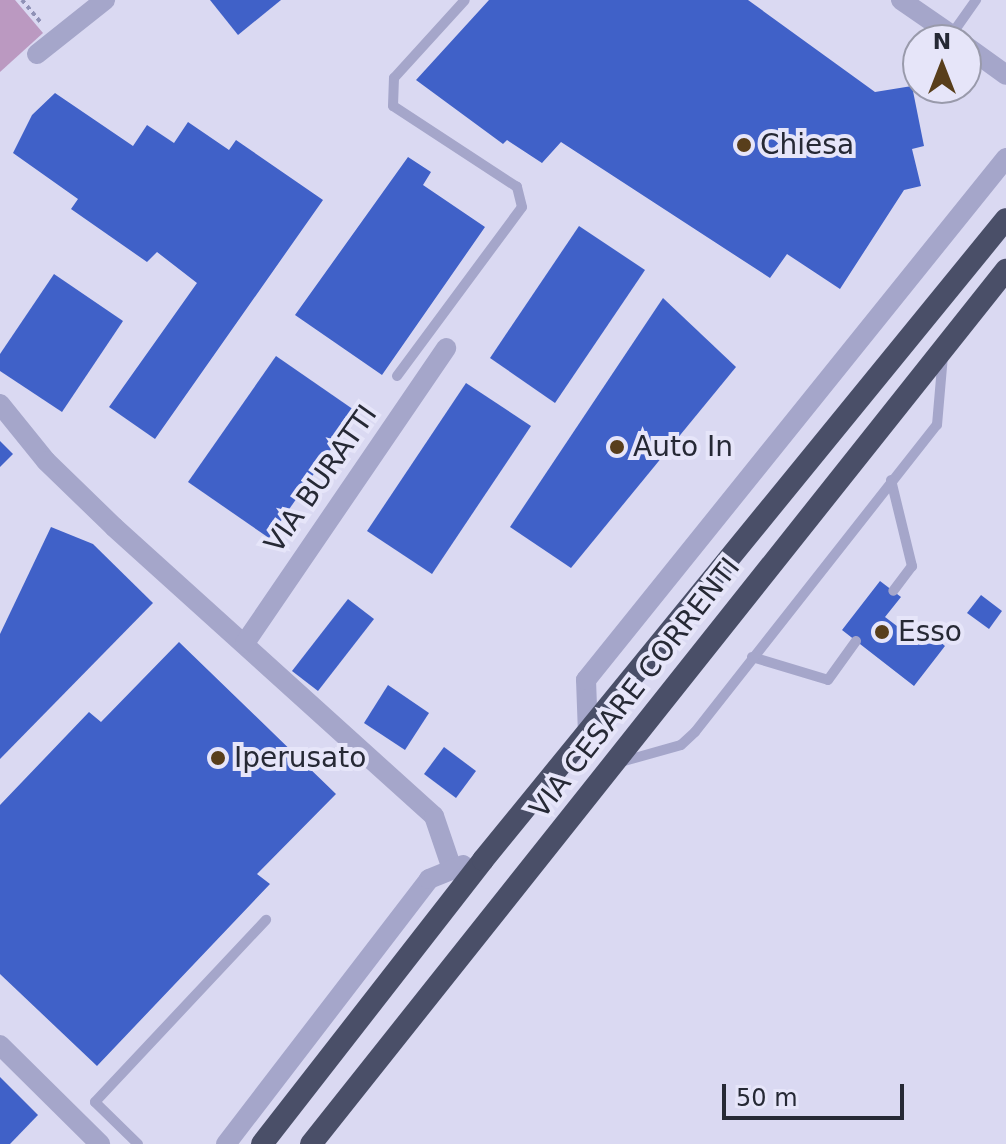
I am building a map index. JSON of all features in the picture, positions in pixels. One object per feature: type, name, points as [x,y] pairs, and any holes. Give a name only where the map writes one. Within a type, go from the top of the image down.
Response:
[{"type":"highway","name":"VIA CESARE CORRENTI","points":[[262,1144],[483,860],[1006,219]]},
{"type":"highway","name":"VIA CESARE CORRENTI","points":[[311,1144],[1006,270]]},
{"type":"street","points":[[37,54],[105,0]]},
{"type":"street","points":[[901,0],[936,24]]},
{"type":"street","points":[[982,57],[1006,75]]},
{"type":"street","name":"VIA CESARE CORRENTI","points":[[588,734],[586,680],[1006,158]]},
{"type":"street","name":"VIA BURATTI","points":[[245,643],[446,348]]},
{"type":"street","points":[[0,404],[46,461],[434,816],[452,869]]},
{"type":"street","points":[[226,1144],[421,889],[452,869],[483,860]]},
{"type":"street","points":[[0,1045],[100,1144]]},
{"type":"lane","points":[[397,376],[522,207],[517,187],[393,106],[394,78],[465,0]]},
{"type":"lane","points":[[966,24],[976,0]]},
{"type":"lane","points":[[615,763],[681,745],[937,425],[945,381],[943,347]]},
{"type":"lane","points":[[891,480],[912,566],[893,591]]},
{"type":"lane","points":[[752,657],[828,680],[856,641]]},
{"type":"lane","points":[[138,1144],[95,1102],[266,920]]},
{"type":"path","points":[[22,0],[55,41]]},
{"type":"shaded area","points":[[0,0],[15,0],[43,33],[0,72]]},
{"type":"building","points":[[210,0],[281,0],[238,35]]},
{"type":"building","name":"Chiesa","points":[[489,0],[748,0],[875,92],[902,88],[902,104],[916,104],[924,146],[912,149],[921,186],[904,190],[840,289],[787,254],[770,278],[561,142],[542,163],[507,140],[503,144],[416,80]]},
{"type":"building","points":[[55,93],[133,146],[147,125],[174,143],[188,122],[229,150],[236,140],[323,200],[155,439],[109,407],[197,283],[157,252],[147,262],[71,209],[78,199],[13,153],[32,115]]},
{"type":"building","points":[[408,157],[431,172],[423,185],[485,227],[382,375],[295,315]]},
{"type":"building","points":[[579,226],[645,270],[555,403],[490,358]]},
{"type":"building","points":[[54,274],[123,321],[62,412],[0,371],[0,354]]},
{"type":"building","name":"Auto In","points":[[663,298],[736,367],[571,568],[510,527]]},
{"type":"building","points":[[276,356],[357,412],[269,538],[188,482]]},
{"type":"building","points":[[466,383],[531,426],[432,574],[367,531]]},
{"type":"building","points":[[0,441],[13,454],[0,467]]},
{"type":"building","points":[[51,527],[93,544],[153,603],[0,759],[0,634]]},
{"type":"building","points":[[880,581],[901,597],[885,617],[918,642],[927,631],[945,646],[914,686],[842,630]]},
{"type":"building","points":[[981,595],[1002,611],[989,629],[967,613]]},
{"type":"building","points":[[348,599],[374,619],[318,691],[292,671]]},
{"type":"building","points":[[179,642],[336,794],[257,874],[270,884],[97,1066],[0,974],[0,805],[89,712],[101,722]]},
{"type":"building","points":[[388,685],[429,713],[405,750],[364,723]]},
{"type":"building","points":[[444,747],[476,771],[456,798],[424,774]]},
{"type":"building","points":[[0,1077],[38,1115],[10,1144],[0,1144]]},
{"type":"place","name":"Chiesa","points":[[744,145]]},
{"type":"place","name":"Auto In","points":[[617,447]]},
{"type":"place","name":"Esso","points":[[882,632]]},
{"type":"place","name":"Iperusato","points":[[218,758]]}]
